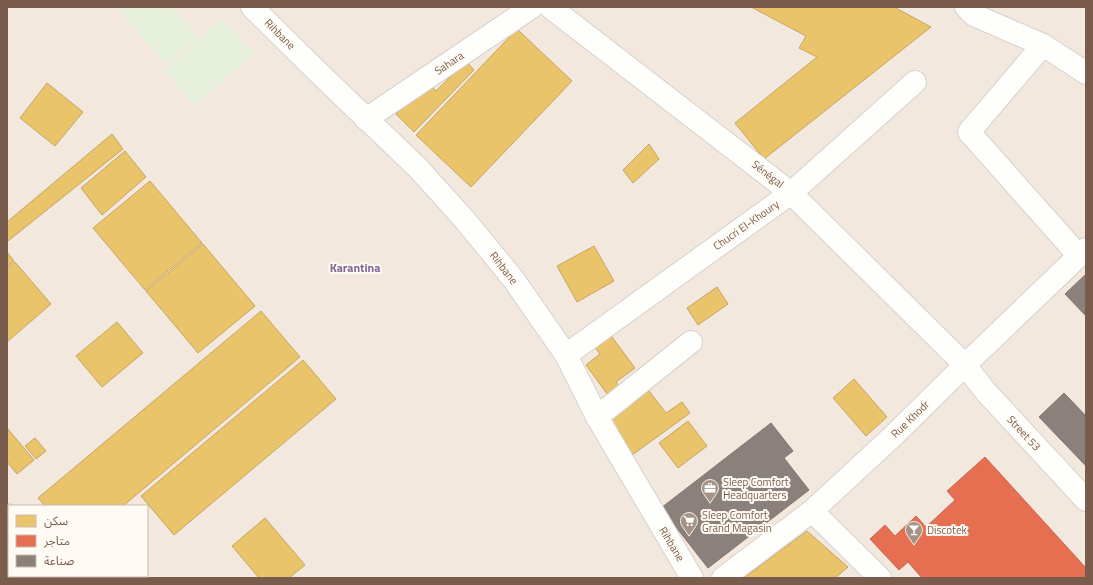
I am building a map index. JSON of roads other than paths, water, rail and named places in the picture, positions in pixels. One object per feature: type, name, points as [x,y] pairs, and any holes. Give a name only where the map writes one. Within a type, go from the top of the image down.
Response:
[{"type":"street","name":"Rihbane","points":[[252,7],[418,168],[464,219],[514,280],[566,355],[597,417],[692,578]]},
{"type":"street","name":"Sénégal","points":[[550,7],[791,193],[965,365]]},
{"type":"street","points":[[966,7],[974,15],[1043,45],[1086,72]]},
{"type":"street","name":"Sahara","points":[[366,119],[524,9]]},
{"type":"street","points":[[1043,45],[969,132],[1082,252]]},
{"type":"street","name":"Chucri El-Khoury","points":[[566,355],[791,193],[915,82]]},
{"type":"street","name":"Rue Khodr","points":[[723,578],[812,511],[933,397],[1082,252]]},
{"type":"street","points":[[597,417],[691,342]]},
{"type":"street","name":"Street 53","points":[[965,365],[986,392],[1086,500]]},
{"type":"street","points":[[812,511],[880,578]]},
{"type":"place","name":"Sleep Comfort Headquarters","points":[[710,503]]},
{"type":"place","name":"Sleep Comfort Grand Magasin","points":[[689,536]]},
{"type":"place","name":"Discotek","points":[[914,545]]},
{"type":"district","name":"Karantina","points":[[355,267]]}]
